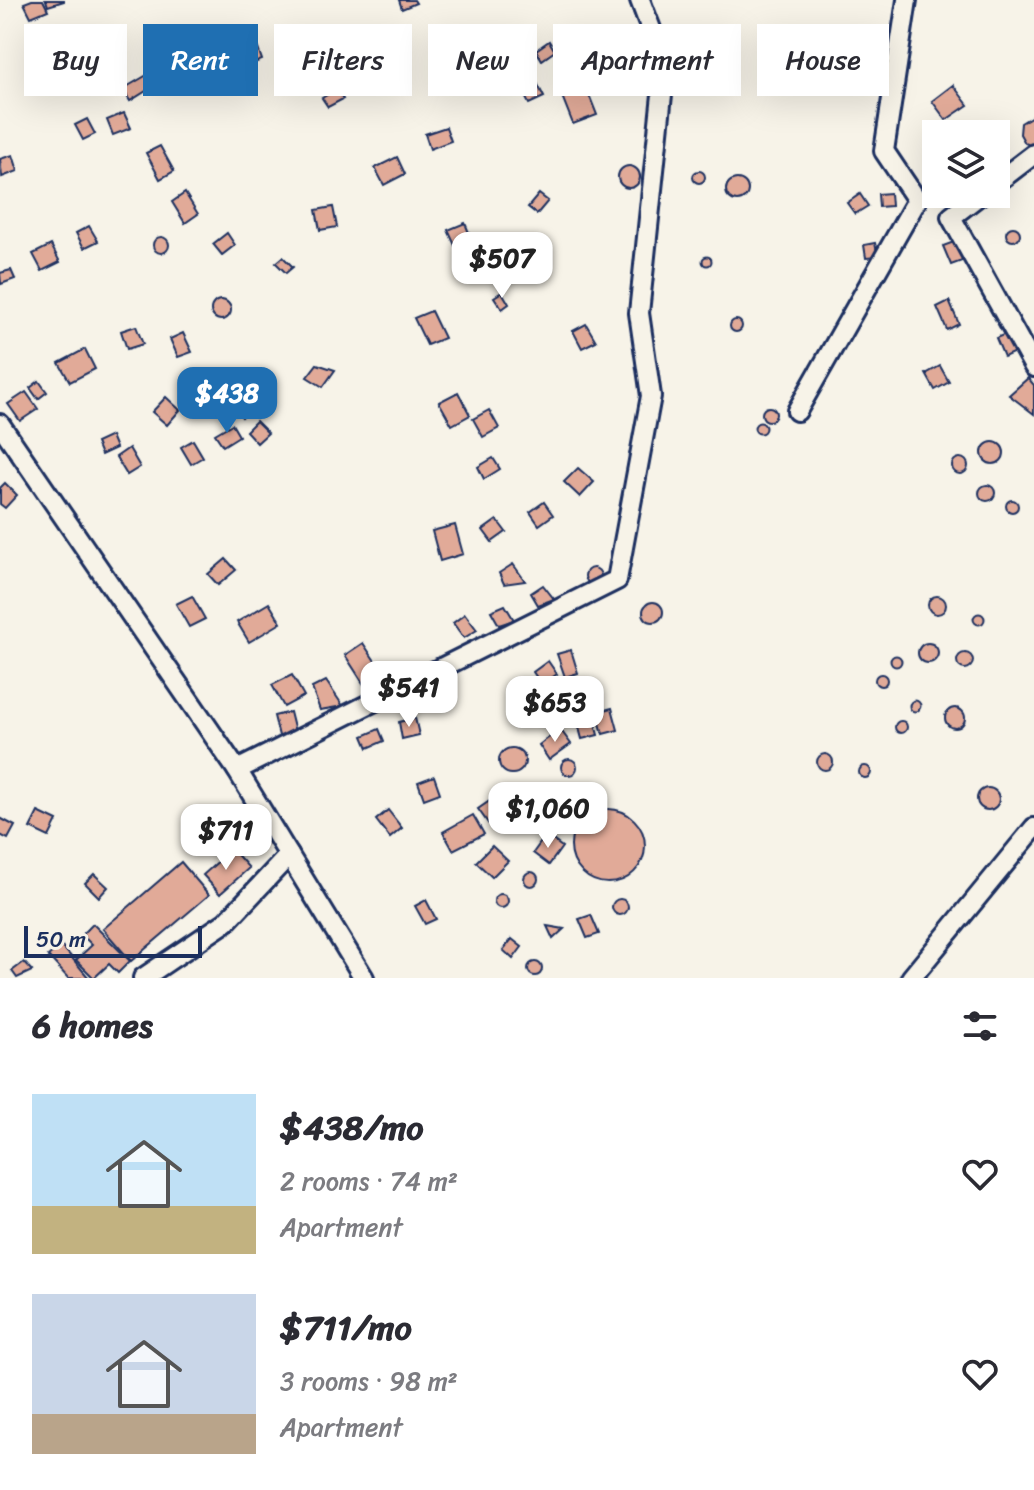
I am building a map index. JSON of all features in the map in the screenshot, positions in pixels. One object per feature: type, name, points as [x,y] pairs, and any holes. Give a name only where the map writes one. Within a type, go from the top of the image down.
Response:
[{"type":"street","points":[[237,770],[617,580],[651,396],[639,313],[665,66],[640,0]]},
{"type":"street","points":[[797,411],[917,200],[884,151],[907,0]]},
{"type":"street","points":[[1010,172],[1034,154]]},
{"type":"street","points":[[963,208],[951,217],[1034,367]]},
{"type":"street","points":[[0,424],[237,770],[364,978]]},
{"type":"street","points":[[911,978],[1034,828]]},
{"type":"street","points":[[143,978],[226,922],[289,855]]},
{"type":"building","points":[[43,0],[48,10],[31,17],[24,3]]},
{"type":"building","points":[[46,0],[64,0],[64,1],[48,6]]},
{"type":"building","points":[[399,0],[414,0],[416,3],[402,9]]},
{"type":"building","points":[[549,41],[553,52],[542,60],[537,49]]},
{"type":"building","points":[[143,77],[143,93],[130,101],[127,87]]},
{"type":"building","points":[[537,83],[544,97],[529,104],[525,96],[537,96]]},
{"type":"building","points":[[953,85],[968,105],[946,120],[932,101]]},
{"type":"building","points":[[341,96],[343,99],[328,107],[322,98]]},
{"type":"building","points":[[562,96],[590,96],[597,115],[573,124]]},
{"type":"building","points":[[124,113],[131,128],[113,135],[107,120]]},
{"type":"building","points":[[1034,115],[1034,147],[1025,143],[1020,134],[1021,123]]},
{"type":"building","points":[[87,119],[95,134],[83,140],[75,125]]},
{"type":"building","points":[[446,127],[451,141],[430,149],[425,134]]},
{"type":"building","points":[[160,146],[174,171],[160,179],[146,153]]},
{"type":"building","points":[[13,155],[18,171],[2,177],[0,159]]},
{"type":"building","points":[[397,157],[405,174],[384,185],[375,168]]},
{"type":"building","points":[[629,166],[637,169],[640,177],[637,185],[629,188],[621,185],[618,177],[621,169]]},
{"type":"building","points":[[694,172],[704,172],[704,182],[694,182]]},
{"type":"building","points":[[737,179],[745,182],[748,190],[745,198],[737,201],[729,198],[726,190],[729,182]]},
{"type":"building","points":[[185,193],[198,214],[185,223],[172,202]]},
{"type":"building","points":[[890,193],[891,206],[879,207],[878,194]]},
{"type":"building","points":[[539,194],[548,201],[537,214],[528,207]]},
{"type":"building","points":[[860,194],[868,206],[855,214],[847,203]]},
{"type":"building","points":[[333,207],[337,227],[320,230],[316,210]]},
{"type":"building","points":[[465,223],[474,245],[458,252],[448,230]]},
{"type":"building","points":[[89,226],[98,241],[84,248],[76,233]]},
{"type":"building","points":[[1013,227],[1020,234],[1013,241],[1006,234]]},
{"type":"building","points":[[227,233],[235,245],[222,255],[213,244]]},
{"type":"building","points":[[161,237],[167,239],[167,251],[161,253],[155,251],[153,245],[155,239]]},
{"type":"building","points":[[962,239],[970,258],[951,265],[943,246]]},
{"type":"building","points":[[875,243],[878,257],[866,258],[864,245]]},
{"type":"building","points":[[51,245],[60,262],[42,271],[33,254]]},
{"type":"building","points":[[283,257],[293,267],[286,273],[276,263]]},
{"type":"building","points":[[707,257],[711,261],[707,265],[703,261]]},
{"type":"building","points":[[11,270],[15,279],[1,284],[0,273]]},
{"type":"building","points":[[502,292],[509,304],[502,309],[494,297]]},
{"type":"building","points":[[221,300],[228,303],[231,310],[228,317],[221,320],[214,317],[211,310],[214,303]]},
{"type":"building","points":[[949,301],[959,324],[947,330],[937,307]]},
{"type":"building","points":[[431,311],[444,338],[427,345],[414,318]]},
{"type":"building","points":[[736,320],[742,326],[736,332],[730,326]]},
{"type":"building","points":[[586,324],[596,341],[582,348],[573,331]]},
{"type":"building","points":[[136,326],[143,344],[127,349],[121,331]]},
{"type":"building","points":[[183,333],[192,352],[178,357],[170,339]]},
{"type":"building","points":[[1008,333],[1017,351],[1004,357],[996,338]]},
{"type":"building","points":[[85,349],[95,369],[70,382],[59,363]]},
{"type":"building","points":[[317,364],[335,370],[323,387],[307,377]]},
{"type":"building","points":[[940,366],[949,382],[935,390],[926,374]]},
{"type":"building","points":[[1028,378],[1034,385],[1034,414],[1009,395]]},
{"type":"building","points":[[39,381],[47,392],[38,399],[30,388]]},
{"type":"building","points":[[246,391],[257,405],[242,417],[231,404]]},
{"type":"building","points":[[26,392],[38,409],[20,421],[8,404]]},
{"type":"building","points":[[458,392],[470,415],[452,425],[439,402]]},
{"type":"building","points":[[166,397],[180,410],[167,425],[152,412]]},
{"type":"building","points":[[769,407],[776,414],[769,421],[762,414]]},
{"type":"building","points":[[489,410],[499,428],[483,437],[473,419]]},
{"type":"building","points":[[256,421],[268,433],[257,443],[246,431]]},
{"type":"building","points":[[760,423],[765,428],[760,433],[755,428]]},
{"type":"building","points":[[232,424],[239,436],[223,446],[215,434]]},
{"type":"building","points":[[111,436],[116,448],[101,455],[96,443]]},
{"type":"building","points":[[193,440],[203,457],[191,464],[181,447]]},
{"type":"building","points":[[993,442],[1001,445],[1004,453],[1001,461],[993,464],[985,461],[982,453],[985,445]]},
{"type":"building","points":[[129,448],[140,467],[127,475],[116,457]]},
{"type":"building","points":[[493,458],[500,469],[484,479],[478,467]]},
{"type":"building","points":[[957,458],[963,458],[968,466],[966,472],[957,474],[952,469],[952,463]]},
{"type":"building","points":[[578,468],[594,482],[580,497],[564,482]]},
{"type":"building","points":[[5,483],[17,495],[5,508],[0,504],[0,488]]},
{"type":"building","points":[[987,485],[993,487],[993,499],[987,501],[981,499],[979,493],[981,487]]},
{"type":"building","points":[[1012,500],[1018,506],[1012,512],[1006,506]]},
{"type":"building","points":[[544,502],[553,515],[539,525],[530,512]]},
{"type":"building","points":[[497,520],[506,532],[492,542],[483,530]]},
{"type":"building","points":[[455,525],[463,554],[440,561],[432,531]]},
{"type":"building","points":[[226,559],[236,570],[218,585],[208,574]]},
{"type":"building","points":[[513,564],[525,581],[504,584],[499,573]]},
{"type":"building","points":[[590,568],[596,568],[601,576],[599,582],[590,584],[585,579],[585,573]]},
{"type":"building","points":[[543,585],[554,599],[538,605],[531,593]]},
{"type":"building","points":[[192,596],[205,619],[189,627],[176,604]]},
{"type":"building","points":[[933,596],[941,596],[946,605],[944,612],[933,614],[928,609],[928,601]]},
{"type":"building","points":[[653,602],[660,605],[663,612],[660,619],[653,622],[646,619],[643,612],[646,605]]},
{"type":"building","points":[[269,603],[281,623],[249,642],[237,622]]},
{"type":"building","points":[[505,605],[514,620],[499,625],[491,611]]},
{"type":"building","points":[[979,613],[985,619],[979,625],[973,619]]},
{"type":"building","points":[[465,614],[477,630],[464,638],[453,623]]},
{"type":"building","points":[[363,643],[391,685],[372,697],[345,655]]},
{"type":"building","points":[[928,643],[935,646],[938,653],[935,660],[928,663],[921,660],[918,653],[921,646]]},
{"type":"building","points":[[571,650],[578,673],[565,677],[557,654]]},
{"type":"building","points":[[965,653],[971,655],[971,667],[965,669],[959,667],[957,661],[959,655]]},
{"type":"building","points":[[896,655],[902,661],[896,667],[890,661]]},
{"type":"building","points":[[548,661],[557,674],[542,685],[533,672]]},
{"type":"building","points":[[881,674],[887,680],[881,686],[875,680]]},
{"type":"building","points":[[292,675],[304,696],[284,707],[272,685]]},
{"type":"building","points":[[326,681],[343,706],[320,710],[312,688]]},
{"type":"building","points":[[529,696],[539,707],[529,717],[519,706]]},
{"type":"building","points":[[915,700],[921,706],[915,712],[909,706]]},
{"type":"building","points":[[612,708],[618,730],[603,734],[597,712]]},
{"type":"building","points":[[955,708],[962,711],[965,718],[962,725],[955,728],[948,725],[945,718],[948,711]]},
{"type":"building","points":[[290,712],[296,736],[280,740],[274,716]]},
{"type":"building","points":[[415,718],[419,735],[402,739],[399,722]]},
{"type":"building","points":[[594,720],[598,735],[582,739],[578,724]]},
{"type":"building","points":[[901,721],[907,727],[901,733],[895,727]]},
{"type":"building","points":[[379,729],[384,741],[368,748],[363,736]]},
{"type":"building","points":[[560,729],[571,744],[549,760],[539,745]]},
{"type":"building","points":[[512,748],[521,752],[525,761],[521,770],[512,774],[503,770],[499,761],[503,752]]},
{"type":"building","points":[[825,754],[831,756],[831,768],[825,770],[819,768],[817,762],[819,756]]},
{"type":"building","points":[[566,759],[572,759],[577,767],[575,773],[566,775],[561,770],[561,764]]},
{"type":"building","points":[[865,766],[871,772],[865,778],[859,772]]},
{"type":"building","points":[[434,776],[440,793],[424,799],[418,782]]},
{"type":"building","points":[[988,788],[996,791],[999,799],[996,807],[988,810],[980,807],[977,799],[980,791]]},
{"type":"building","points":[[494,798],[504,812],[488,823],[478,809]]},
{"type":"building","points":[[608,809],[622,812],[634,820],[642,832],[645,846],[642,860],[634,872],[622,880],[608,883],[594,880],[582,872],[574,860],[571,846],[574,832],[582,820],[594,812]]},
{"type":"building","points":[[388,810],[402,828],[390,838],[376,820]]},
{"type":"building","points":[[38,812],[57,821],[49,837],[30,828]]},
{"type":"building","points":[[473,815],[484,834],[453,850],[443,832]]},
{"type":"building","points":[[0,818],[15,826],[8,839],[0,835]]},
{"type":"building","points":[[546,835],[562,847],[549,865],[533,853]]},
{"type":"building","points":[[492,846],[508,861],[492,877],[476,862]]},
{"type":"building","points":[[232,849],[249,868],[220,894],[203,875]]},
{"type":"building","points":[[181,862],[209,895],[131,961],[103,929]]},
{"type":"building","points":[[531,872],[538,879],[531,886],[524,879]]},
{"type":"building","points":[[94,874],[108,887],[99,897],[85,883]]},
{"type":"building","points":[[501,894],[508,901],[501,908],[494,901]]},
{"type":"building","points":[[620,899],[628,907],[620,915],[612,907]]},
{"type":"building","points":[[426,900],[436,919],[425,924],[415,906]]},
{"type":"building","points":[[591,915],[599,934],[587,938],[579,919]]},
{"type":"building","points":[[93,924],[130,961],[118,973],[109,964],[94,978],[76,960],[92,945],[82,935]]},
{"type":"building","points":[[547,926],[564,929],[553,939]]},
{"type":"building","points":[[512,939],[522,947],[513,959],[503,950]]},
{"type":"building","points":[[61,945],[89,978],[68,978],[48,956]]},
{"type":"building","points":[[24,962],[32,971],[17,978],[12,971]]},
{"type":"building","points":[[535,962],[542,969],[535,976],[528,969]]}]
